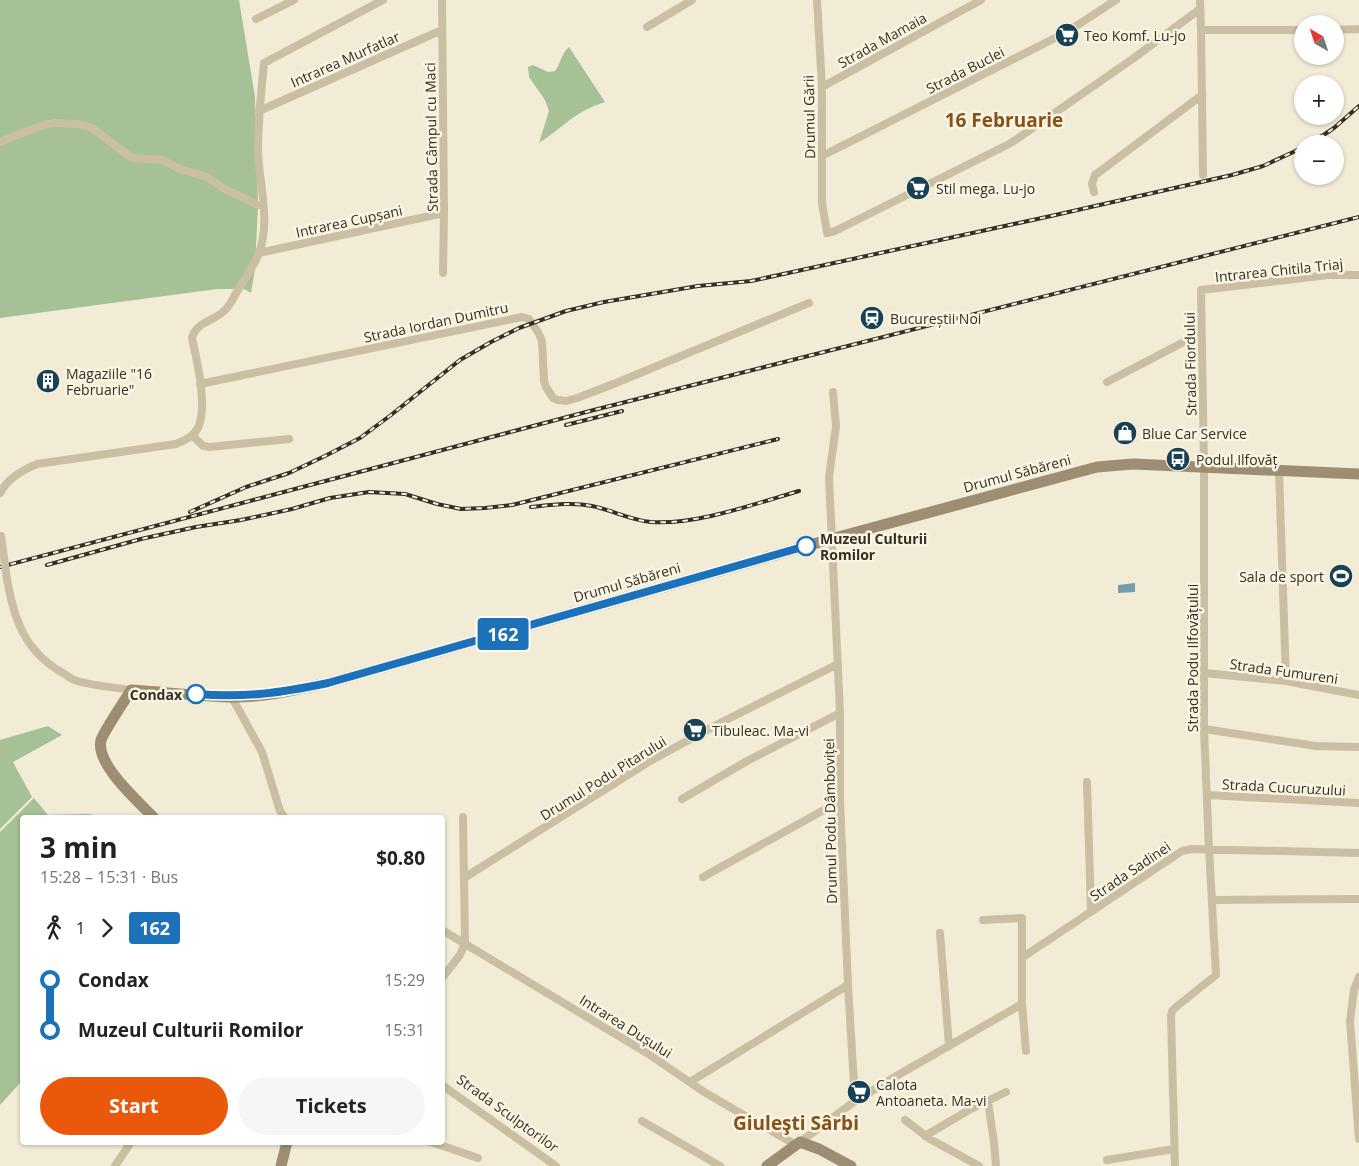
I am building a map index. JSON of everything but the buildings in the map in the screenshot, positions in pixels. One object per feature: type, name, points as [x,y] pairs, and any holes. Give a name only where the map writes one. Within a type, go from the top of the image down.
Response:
[{"type":"main road","name":"Drumul Săbăreni","points":[[131,690],[229,697],[287,692],[328,683],[1065,474],[1097,467],[1133,464],[1359,474]]},
{"type":"main road","points":[[131,690],[101,740],[100,752],[108,769],[151,815]]},
{"type":"main road","points":[[767,1166],[798,1144],[825,1152],[851,1166]]},
{"type":"main road","points":[[281,1166],[286,1145]]},
{"type":"street","points":[[256,19],[294,0]]},
{"type":"street","points":[[0,493],[16,475],[38,464],[176,444],[192,436],[202,415],[200,384],[192,338],[202,324],[227,308],[247,278],[263,240],[263,205],[258,152],[259,111],[264,63],[383,0]]},
{"type":"street","name":"Strada Câmpul cu Maci","points":[[442,0],[443,273]]},
{"type":"street","points":[[647,26],[692,0]]},
{"type":"street","name":"Drumul Gării","points":[[817,0],[822,87],[822,207],[827,233],[836,231],[1011,143],[1131,60],[1200,9]]},
{"type":"street","name":"Strada Mamaia","points":[[822,87],[981,0]]},
{"type":"street","name":"Strada Buclei","points":[[822,156],[1067,32],[1116,0]]},
{"type":"street","points":[[1200,0],[1203,175]]},
{"type":"street","name":"Intrarea Murfatlar","points":[[259,111],[442,30]]},
{"type":"street","points":[[1201,30],[1294,30]]},
{"type":"street","points":[[1344,30],[1359,30]]},
{"type":"street","points":[[1094,192],[1092,184],[1095,175],[1202,95]]},
{"type":"street","points":[[0,142],[40,126],[54,123],[78,124],[92,128],[132,158],[154,158],[180,169],[202,174],[225,189],[263,205]]},
{"type":"street","name":"Intrarea Cupșani","points":[[259,253],[444,213]]},
{"type":"street","name":"Intrarea Chitila Triaj","points":[[1201,290],[1328,275],[1359,275]]},
{"type":"street","name":"Strada Fiordului","points":[[1201,290],[1204,466]]},
{"type":"street","name":"Strada Iordan Dumitru","points":[[200,384],[522,317],[529,319],[541,336],[546,387],[553,398],[566,401],[616,383],[809,303]]},
{"type":"street","points":[[1107,382],[1201,333]]},
{"type":"street","points":[[831,540],[829,477],[836,426],[833,392]]},
{"type":"street","points":[[192,436],[197,442],[210,448],[289,438]]},
{"type":"street","name":"Strada Podu Ilfovățului","points":[[1174,1149],[1172,1010],[1216,975],[1208,849],[1208,795],[1204,729],[1204,466]]},
{"type":"street","points":[[1279,470],[1286,681]]},
{"type":"street","name":"Drumul Săbăreni","points":[[0,532],[12,608],[20,628],[34,651],[50,666],[74,679],[131,690]]},
{"type":"street","name":"Drumul Podu Dâmboviței","points":[[831,540],[840,713],[840,801],[855,1102]]},
{"type":"street","name":"Drumul Podu Pitarului","points":[[464,878],[650,761],[720,723],[838,664]]},
{"type":"street","name":"Strada Fumureni","points":[[1205,673],[1286,681],[1359,695]]},
{"type":"street","points":[[229,697],[234,701],[262,752],[283,815]]},
{"type":"street","points":[[682,799],[747,761],[840,713]]},
{"type":"street","points":[[1204,729],[1316,746],[1359,747]]},
{"type":"street","points":[[1087,782],[1091,912]]},
{"type":"street","name":"Strada Cucuruzului","points":[[1208,795],[1359,803]]},
{"type":"street","points":[[703,877],[840,801]]},
{"type":"street","points":[[445,974],[460,955],[465,943],[463,817]]},
{"type":"street","name":"Strada Sadinei","points":[[1023,956],[1182,851],[1208,849],[1359,853]]},
{"type":"street","points":[[1212,900],[1359,899]]},
{"type":"street","points":[[983,920],[1022,918],[1022,1004],[1026,1051]]},
{"type":"street","name":"Intrarea Dușului","points":[[445,932],[648,1053],[690,1082],[798,1144]]},
{"type":"street","points":[[940,933],[949,1046]]},
{"type":"street","points":[[1359,977],[1354,990],[1350,1020],[1359,1139]]},
{"type":"street","points":[[690,1082],[848,985]]},
{"type":"street","points":[[798,1144],[855,1102],[1022,1004]]},
{"type":"street","name":"Strada Sculptorilor","points":[[445,1087],[556,1166]]},
{"type":"street","points":[[925,1136],[969,1110],[1006,1092]]},
{"type":"street","points":[[988,1102],[996,1166]]},
{"type":"street","points":[[905,1120],[925,1136],[979,1166]]},
{"type":"street","points":[[642,1121],[720,1166]]},
{"type":"street","points":[[115,1166],[129,1145]]},
{"type":"street","points":[[440,1145],[478,1158]]},
{"type":"street","points":[[1107,1160],[1174,1149],[1174,1166]]},
{"type":"green space","points":[[0,0],[239,0],[255,97],[258,205],[255,269],[251,293],[244,289],[217,289],[0,318]]},
{"type":"green space","points":[[569,47],[605,102],[585,110],[539,143],[549,111],[545,100],[529,77],[528,67],[533,65],[548,72],[555,71]]},
{"type":"green space","points":[[48,726],[62,735],[13,762],[32,797],[0,829],[0,740]]},
{"type":"green space","points":[[34,798],[48,815],[20,815],[20,1083],[0,1105],[0,832]]},
{"type":"green space","points":[[88,814],[93,815],[48,815]]},
{"type":"water","points":[[1135,583],[1135,592],[1118,593],[1118,585]]},
{"type":"railway","points":[[1324,135],[1359,106]]},
{"type":"railway","points":[[190,512],[246,487],[289,473],[360,438],[460,360],[519,328],[566,311],[604,302],[698,286],[751,281],[1051,216],[1232,175],[1263,166],[1294,152]]},
{"type":"railway","points":[[0,567],[590,411],[1359,217]]},
{"type":"railway","points":[[566,425],[622,411]]},
{"type":"railway","points":[[47,565],[141,539],[292,509],[330,498],[369,492],[405,494],[461,509],[512,505],[778,439]]},
{"type":"railway","points":[[531,507],[577,504],[599,508],[643,521],[669,522],[706,517],[799,491]]},
{"type":"bus line","name":"162","points":[[196,694],[229,697],[249,696],[287,692],[328,683],[806,546]]},
{"type":"place","name":"Teo Komf. Lu-jo","points":[[1067,35]]},
{"type":"place","name":"Stil mega. Lu-jo","points":[[918,188]]},
{"type":"place","name":"Bucureștii Noi","points":[[872,318]]},
{"type":"place","name":"Magaziile \"16 Februarie\"","points":[[48,381]]},
{"type":"place","name":"Blue Car Service","points":[[1125,433]]},
{"type":"place","name":"Podul Ilfovăț","points":[[1178,459]]},
{"type":"place","name":"Muzeul Culturii Romilor","points":[[806,546]]},
{"type":"place","name":"Sala de sport","points":[[1341,576]]},
{"type":"place","name":"Condax","points":[[196,694]]},
{"type":"place","name":"Tibuleac. Ma-vi","points":[[695,730]]},
{"type":"place","name":"Calota Antoaneta. Ma-vi","points":[[859,1092]]},
{"type":"district","name":"16 Februarie","points":[[1004,120]]},
{"type":"district","name":"Giuleşti Sârbi","points":[[796,1123]]}]
